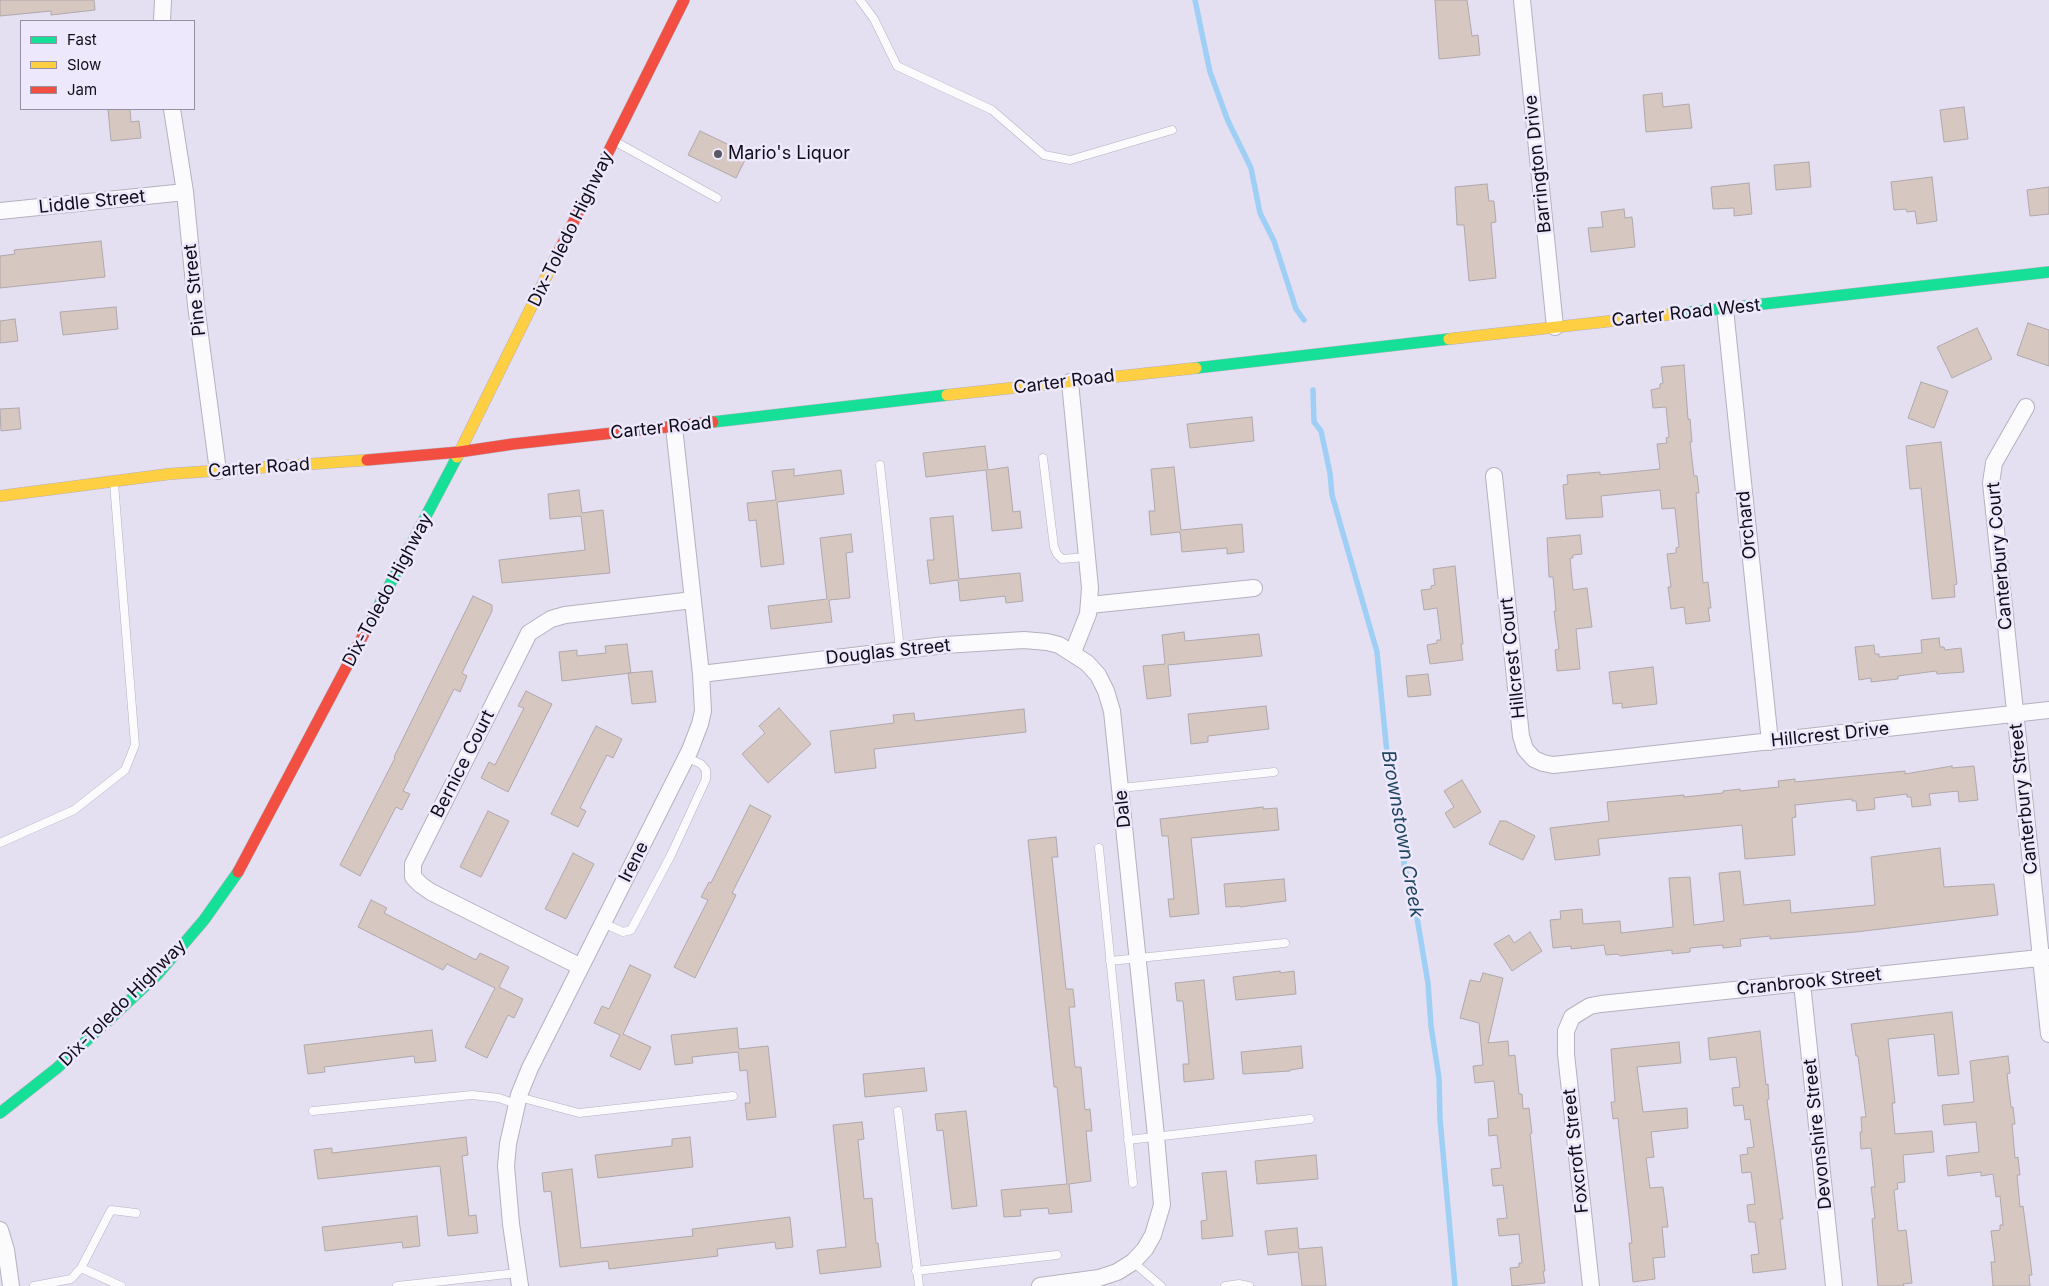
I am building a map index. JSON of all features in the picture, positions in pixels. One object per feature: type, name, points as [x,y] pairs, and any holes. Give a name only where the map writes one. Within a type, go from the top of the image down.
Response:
[{"type":"street","points":[[162,20],[163,0]]},
{"type":"street","name":"Dix-Toledo Highway","points":[[0,1113],[58,1068],[157,975],[204,920],[239,870],[459,452],[684,0]]},
{"type":"street","name":"Barrington Drive","points":[[1522,0],[1555,328]]},
{"type":"street","name":"Pine Street","points":[[172,110],[185,192],[196,305],[218,471]]},
{"type":"street","name":"Liddle Street","points":[[0,211],[185,192]]},
{"type":"street","name":"Carter Road West","points":[[1322,353],[2049,272]]},
{"type":"street","name":"Orchard","points":[[1725,309],[1770,742]]},
{"type":"street","name":"Carter Road","points":[[0,496],[114,480],[218,471],[257,470],[459,452],[513,444],[1322,353]]},
{"type":"street","points":[[1070,382],[1090,605],[1073,652]]},
{"type":"street","name":"Canterbury Court","points":[[2015,714],[1991,483],[1994,464],[2026,407]]},
{"type":"street","name":"Irene","points":[[518,1279],[506,1166],[508,1144],[518,1100],[530,1068],[686,757],[700,724],[703,711],[701,674],[674,427]]},
{"type":"street","name":"Hillcrest Court","points":[[1494,476],[1521,736],[1525,749],[1534,759],[1553,765],[1610,759]]},
{"type":"street","points":[[1090,605],[1254,588]]},
{"type":"street","name":"Bernice Court","points":[[581,967],[421,886],[414,877],[413,864],[529,633],[551,619],[565,616],[693,600]]},
{"type":"street","name":"Douglas Street","points":[[701,674],[1001,640],[1047,642],[1073,652]]},
{"type":"street","name":"Dale","points":[[1040,1286],[1077,1284],[1117,1272],[1132,1262],[1144,1249],[1153,1235],[1162,1205],[1112,711],[1106,691],[1092,669],[1073,652]]},
{"type":"street","name":"Hillcrest Drive","points":[[1610,759],[2049,710]]},
{"type":"street","name":"Canterbury Street","points":[[2015,714],[2045,957],[2049,1034]]},
{"type":"street","name":"Cranbrook Street","points":[[1572,1017],[1590,1006],[1601,1004],[2045,957]]},
{"type":"street","name":"Devonshire Street","points":[[1802,983],[1834,1286]]},
{"type":"street","name":"Foxcroft Street","points":[[1572,1017],[1566,1031],[1566,1054],[1591,1286]]},
{"type":"street","points":[[0,1230],[6,1250],[11,1286]]},
{"type":"lane","points":[[860,0],[874,19],[897,66],[992,110],[1044,155],[1070,160],[1172,130]]},
{"type":"lane","points":[[614,141],[717,198]]},
{"type":"lane","points":[[1043,458],[1056,554],[1062,559],[1087,557]]},
{"type":"lane","points":[[880,465],[900,650]]},
{"type":"lane","points":[[0,843],[74,810],[125,770],[135,745],[114,480]]},
{"type":"lane","points":[[603,923],[623,932],[631,930],[666,863],[706,780],[706,770],[701,764],[686,757]]},
{"type":"lane","points":[[1121,788],[1274,772]]},
{"type":"lane","points":[[1099,848],[1133,1183]]},
{"type":"lane","points":[[1110,961],[1285,943]]},
{"type":"lane","points":[[313,1111],[472,1095],[518,1100],[579,1113],[733,1096]]},
{"type":"lane","points":[[898,1111],[918,1286]]},
{"type":"lane","points":[[1128,1140],[1310,1119]]},
{"type":"lane","points":[[34,1286],[71,1279],[80,1268],[111,1210],[136,1213]]},
{"type":"lane","points":[[916,1270],[1057,1255]]},
{"type":"lane","points":[[1132,1262],[1161,1286]]},
{"type":"lane","points":[[80,1268],[121,1286]]},
{"type":"lane","points":[[397,1286],[518,1279]]},
{"type":"lane","points":[[1225,1286],[1240,1284],[1248,1286]]},
{"type":"building","points":[[0,0],[94,0],[95,10],[51,15],[51,11],[0,16]]},
{"type":"building","points":[[1435,0],[1467,0],[1472,36],[1478,35],[1480,55],[1439,59]]},
{"type":"building","points":[[1662,93],[1663,107],[1689,104],[1692,128],[1646,132],[1643,95]]},
{"type":"building","points":[[1964,107],[1968,139],[1944,142],[1940,110]]},
{"type":"building","points":[[108,110],[130,110],[131,122],[139,121],[141,138],[111,141]]},
{"type":"building","name":"Mario's Liquor","points":[[700,131],[748,154],[736,178],[688,155]]},
{"type":"building","points":[[1809,162],[1811,187],[1776,190],[1774,165]]},
{"type":"building","points":[[1932,177],[1937,221],[1917,224],[1915,211],[1907,212],[1906,209],[1894,210],[1891,182]]},
{"type":"building","points":[[1749,183],[1752,214],[1734,216],[1734,208],[1713,209],[1711,187]]},
{"type":"building","points":[[1487,184],[1489,201],[1494,201],[1496,222],[1491,223],[1496,278],[1469,281],[1464,225],[1457,225],[1455,187]]},
{"type":"building","points":[[2049,187],[2049,214],[2030,216],[2027,190]]},
{"type":"building","points":[[1624,209],[1625,218],[1632,217],[1635,247],[1591,252],[1588,228],[1603,227],[1601,212]]},
{"type":"building","points":[[101,241],[105,277],[0,288],[0,256],[15,254],[14,250]]},
{"type":"building","points":[[116,307],[118,329],[63,335],[60,312]]},
{"type":"building","points":[[15,319],[18,341],[0,343],[0,321]]},
{"type":"building","points":[[2028,323],[2049,330],[2049,366],[2017,355]]},
{"type":"building","points":[[1977,328],[1992,359],[1952,378],[1937,347]]},
{"type":"building","points":[[1684,365],[1688,419],[1690,419],[1692,442],[1690,442],[1694,476],[1697,476],[1699,493],[1696,493],[1703,583],[1708,582],[1711,608],[1708,608],[1710,621],[1686,624],[1684,607],[1671,609],[1668,587],[1671,587],[1667,554],[1676,553],[1676,548],[1679,547],[1675,508],[1662,509],[1660,490],[1601,496],[1603,517],[1566,519],[1563,485],[1568,484],[1567,475],[1600,472],[1600,475],[1660,469],[1657,444],[1667,443],[1666,438],[1669,437],[1666,407],[1653,408],[1651,390],[1660,388],[1660,384],[1663,383],[1661,367]]},
{"type":"building","points":[[1921,382],[1948,391],[1934,428],[1908,418]]},
{"type":"building","points":[[19,408],[21,429],[1,431],[0,409]]},
{"type":"building","points":[[1252,417],[1254,441],[1190,448],[1187,424]]},
{"type":"building","points":[[1941,442],[1957,584],[1954,585],[1955,597],[1932,599],[1921,488],[1910,489],[1906,446]]},
{"type":"building","points":[[985,446],[988,470],[1008,467],[1013,512],[1020,511],[1022,528],[992,531],[986,470],[926,477],[923,453]]},
{"type":"building","points":[[1174,467],[1181,530],[1242,524],[1244,552],[1227,554],[1227,548],[1182,552],[1180,532],[1151,535],[1149,511],[1155,511],[1151,469]]},
{"type":"building","points":[[794,469],[794,476],[841,470],[844,494],[777,502],[784,564],[761,567],[756,520],[749,521],[747,503],[776,500],[772,471]]},
{"type":"building","points":[[579,490],[582,513],[603,510],[610,573],[502,583],[499,560],[585,550],[581,516],[550,519],[548,494]]},
{"type":"building","points":[[953,516],[959,579],[1020,573],[1023,601],[1006,603],[1005,596],[960,601],[958,580],[930,584],[927,560],[934,560],[930,518]]},
{"type":"building","points":[[851,534],[853,552],[846,553],[850,598],[829,600],[832,622],[771,629],[768,606],[827,599],[820,538]]},
{"type":"building","points":[[1580,535],[1582,554],[1573,555],[1573,558],[1570,558],[1573,590],[1587,588],[1592,627],[1576,629],[1580,669],[1557,671],[1555,650],[1559,649],[1554,611],[1556,611],[1553,577],[1549,577],[1547,538]]},
{"type":"building","points":[[1455,566],[1463,660],[1430,664],[1427,645],[1441,640],[1437,608],[1424,610],[1421,590],[1431,589],[1431,586],[1435,585],[1433,569]]},
{"type":"building","points":[[473,596],[492,605],[492,611],[462,673],[467,676],[460,692],[454,689],[403,791],[410,794],[402,810],[396,807],[360,876],[340,865],[395,758]]},
{"type":"building","points":[[1184,632],[1185,641],[1259,634],[1262,656],[1168,665],[1171,696],[1147,699],[1143,666],[1165,664],[1162,635]]},
{"type":"building","points":[[1939,638],[1940,647],[1944,647],[1945,650],[1961,648],[1964,672],[1937,674],[1936,671],[1898,676],[1898,679],[1871,682],[1871,678],[1859,680],[1855,647],[1874,645],[1875,654],[1879,654],[1879,657],[1922,653],[1921,640]]},
{"type":"building","points":[[627,644],[631,673],[562,681],[559,652],[577,650],[577,656],[606,653],[605,646]]},
{"type":"building","points":[[1653,667],[1657,704],[1622,708],[1622,703],[1613,704],[1609,672]]},
{"type":"building","points":[[652,671],[656,702],[632,704],[628,673]]},
{"type":"building","points":[[1428,674],[1431,695],[1408,697],[1406,676]]},
{"type":"building","points":[[526,691],[552,704],[508,792],[481,778],[489,762],[495,765],[524,708],[518,706]]},
{"type":"building","points":[[1266,706],[1269,729],[1208,736],[1208,742],[1191,744],[1188,714]]},
{"type":"building","points":[[779,708],[811,744],[768,783],[742,754],[765,733],[759,726]]},
{"type":"building","points":[[1024,709],[1026,732],[874,749],[876,768],[835,773],[830,731],[894,723],[893,715],[914,713],[915,721]]},
{"type":"building","points":[[596,726],[622,739],[613,758],[607,755],[580,808],[586,811],[578,827],[551,814]]},
{"type":"building","points":[[1952,766],[1952,768],[1974,766],[1978,800],[1959,802],[1958,791],[1929,794],[1931,805],[1912,807],[1911,797],[1907,797],[1907,794],[1874,798],[1875,809],[1857,811],[1856,801],[1852,801],[1852,799],[1795,805],[1796,817],[1792,818],[1795,855],[1745,859],[1742,825],[1598,839],[1600,855],[1555,860],[1550,828],[1609,821],[1607,802],[1684,795],[1684,797],[1723,793],[1723,791],[1740,789],[1740,791],[1779,787],[1778,781],[1795,779],[1795,782],[1905,771],[1905,774]]},
{"type":"building","points":[[1462,780],[1481,812],[1454,828],[1445,813],[1454,807],[1444,791]]},
{"type":"building","points":[[750,805],[771,816],[732,893],[736,895],[695,978],[674,967],[708,900],[701,897],[709,882],[711,883]]},
{"type":"building","points":[[1263,807],[1263,809],[1277,808],[1279,830],[1191,838],[1199,914],[1170,917],[1168,899],[1174,899],[1168,836],[1162,836],[1160,819]]},
{"type":"building","points":[[488,811],[509,821],[481,877],[460,867]]},
{"type":"building","points":[[1500,821],[1506,821],[1535,836],[1523,860],[1489,844]]},
{"type":"building","points":[[1056,837],[1058,857],[1052,857],[1066,989],[1073,989],[1075,1007],[1069,1007],[1075,1067],[1081,1067],[1085,1110],[1090,1109],[1092,1131],[1086,1131],[1091,1181],[1069,1184],[1072,1212],[1049,1214],[1048,1208],[1020,1210],[1021,1216],[1004,1217],[1001,1190],[1067,1184],[1057,1087],[1054,1087],[1028,840]]},
{"type":"building","points":[[1940,848],[1944,887],[1994,884],[1998,915],[1856,932],[1770,939],[1770,936],[1740,939],[1741,946],[1723,948],[1723,945],[1690,948],[1690,952],[1672,954],[1672,950],[1620,956],[1618,954],[1606,955],[1604,945],[1571,949],[1571,946],[1553,948],[1550,920],[1561,919],[1560,911],[1582,909],[1583,924],[1620,921],[1621,933],[1673,927],[1669,878],[1690,877],[1694,925],[1724,921],[1719,873],[1740,871],[1744,905],[1790,900],[1791,913],[1875,905],[1871,857]]},
{"type":"building","points":[[573,853],[594,864],[566,919],[545,909]]},
{"type":"building","points":[[1284,879],[1286,901],[1226,907],[1224,884]]},
{"type":"building","points":[[371,900],[387,908],[384,913],[476,960],[480,953],[509,967],[499,987],[523,999],[514,1018],[508,1015],[487,1058],[465,1047],[495,988],[447,964],[443,970],[358,927]]},
{"type":"building","points":[[1530,932],[1542,951],[1512,971],[1494,944],[1509,935],[1514,943]]},
{"type":"building","points":[[630,965],[651,975],[623,1034],[651,1047],[640,1070],[610,1056],[620,1035],[594,1023],[602,1006],[609,1009]]},
{"type":"building","points":[[1280,971],[1280,973],[1294,971],[1296,994],[1236,1000],[1233,977]]},
{"type":"building","points":[[1483,973],[1503,978],[1488,1043],[1508,1041],[1509,1056],[1515,1055],[1519,1094],[1522,1094],[1523,1109],[1529,1108],[1545,1283],[1512,1286],[1510,1268],[1519,1267],[1519,1263],[1522,1263],[1519,1234],[1499,1236],[1497,1219],[1507,1218],[1503,1185],[1493,1186],[1491,1169],[1501,1168],[1497,1135],[1489,1136],[1488,1119],[1498,1118],[1494,1081],[1475,1083],[1473,1066],[1483,1065],[1479,1023],[1460,1018],[1470,980],[1480,982]]},
{"type":"building","points":[[1204,980],[1214,1079],[1184,1082],[1183,1064],[1189,1064],[1183,1001],[1177,1001],[1175,983]]},
{"type":"building","points":[[1952,1012],[1959,1074],[1938,1076],[1934,1034],[1888,1039],[1895,1103],[1892,1103],[1895,1134],[1932,1131],[1934,1152],[1903,1155],[1905,1182],[1897,1183],[1898,1189],[1894,1190],[1898,1231],[1906,1230],[1912,1283],[1903,1284],[1904,1286],[1878,1286],[1872,1219],[1875,1218],[1871,1187],[1875,1187],[1871,1148],[1861,1149],[1861,1117],[1866,1117],[1858,1056],[1856,1056],[1851,1024]]},
{"type":"building","points":[[737,1028],[739,1049],[768,1046],[776,1117],[747,1120],[745,1103],[750,1103],[747,1070],[740,1071],[738,1052],[692,1057],[693,1063],[675,1065],[671,1035]]},
{"type":"building","points":[[432,1030],[436,1061],[415,1063],[414,1056],[324,1067],[325,1072],[308,1074],[304,1045]]},
{"type":"building","points":[[1760,1031],[1766,1085],[1768,1084],[1769,1099],[1767,1100],[1783,1219],[1780,1219],[1786,1269],[1753,1273],[1751,1255],[1759,1254],[1755,1222],[1749,1222],[1747,1205],[1755,1204],[1751,1172],[1742,1173],[1740,1155],[1748,1154],[1747,1148],[1754,1147],[1750,1119],[1745,1120],[1743,1105],[1734,1106],[1732,1088],[1740,1087],[1736,1057],[1710,1060],[1708,1038]]},
{"type":"building","points":[[1679,1042],[1681,1063],[1637,1067],[1643,1112],[1687,1108],[1688,1128],[1651,1132],[1654,1157],[1646,1158],[1650,1188],[1663,1187],[1668,1227],[1662,1227],[1665,1257],[1653,1258],[1655,1279],[1633,1282],[1629,1243],[1632,1243],[1618,1118],[1613,1119],[1611,1102],[1615,1102],[1611,1049]]},
{"type":"building","points":[[1301,1046],[1303,1068],[1290,1071],[1243,1074],[1241,1052]]},
{"type":"building","points":[[2008,1056],[2010,1073],[2007,1074],[2015,1124],[2012,1124],[2015,1158],[2018,1157],[2020,1175],[2017,1175],[2020,1207],[2023,1206],[2032,1275],[2029,1275],[2030,1286],[1993,1286],[1991,1262],[1995,1262],[1991,1231],[2000,1230],[2000,1225],[2003,1225],[2000,1196],[1996,1197],[1993,1174],[1981,1176],[1981,1172],[1948,1176],[1946,1156],[1979,1152],[1976,1122],[1944,1125],[1942,1105],[1974,1102],[1970,1061]]},
{"type":"building","points":[[924,1068],[927,1091],[865,1097],[863,1074]]},
{"type":"building","points":[[966,1111],[977,1206],[952,1209],[943,1130],[937,1131],[935,1114]]},
{"type":"building","points":[[862,1122],[864,1139],[858,1140],[864,1199],[872,1198],[876,1243],[878,1243],[881,1267],[820,1274],[817,1250],[846,1247],[833,1125]]},
{"type":"building","points":[[466,1137],[468,1155],[462,1156],[469,1216],[476,1215],[478,1233],[448,1236],[440,1166],[318,1179],[314,1150],[332,1148],[332,1153]]},
{"type":"building","points":[[690,1137],[693,1167],[598,1178],[595,1155],[672,1146],[672,1139]]},
{"type":"building","points":[[1316,1155],[1318,1179],[1257,1184],[1255,1161]]},
{"type":"building","points":[[572,1169],[581,1248],[693,1236],[692,1229],[790,1217],[793,1247],[776,1249],[775,1242],[717,1249],[718,1256],[609,1269],[608,1261],[560,1267],[551,1191],[544,1192],[542,1173]]},
{"type":"building","points":[[1226,1171],[1233,1236],[1202,1239],[1201,1221],[1207,1220],[1202,1173]]},
{"type":"building","points":[[417,1216],[420,1246],[403,1248],[402,1242],[325,1251],[322,1227]]},
{"type":"building","points":[[1297,1228],[1299,1249],[1322,1247],[1326,1286],[1302,1286],[1298,1252],[1268,1255],[1265,1231]]},
{"type":"waterway","name":"Brownstown Creek","points":[[1195,0],[1210,72],[1228,121],[1251,168],[1260,213],[1274,241],[1296,309],[1304,320]]},
{"type":"waterway","name":"Brownstown Creek","points":[[1313,390],[1314,422],[1321,431],[1330,473],[1332,495],[1377,652],[1389,773],[1398,794],[1405,827],[1404,867],[1413,894],[1428,983],[1431,1026],[1439,1078],[1440,1119],[1455,1286]]},
{"type":"traffic: fast","points":[[1674,314],[2049,272]]},
{"type":"traffic: fast","points":[[1196,368],[1449,339]]},
{"type":"traffic: fast","points":[[713,422],[947,395]]},
{"type":"traffic: fast","points":[[367,628],[457,457]]},
{"type":"traffic: fast","points":[[0,1113],[57,1068],[157,975],[204,920],[238,872]]},
{"type":"traffic: slow","points":[[457,457],[558,253]]},
{"type":"traffic: slow","points":[[1449,339],[1674,314]]},
{"type":"traffic: slow","points":[[947,395],[1196,368]]},
{"type":"traffic: slow","points":[[0,496],[169,474],[367,460]]},
{"type":"traffic: jam","points":[[558,253],[684,0]]},
{"type":"traffic: jam","points":[[367,460],[459,452],[513,444],[713,422]]},
{"type":"traffic: jam","points":[[238,872],[367,628]]},
{"type":"place","name":"Mario's Liquor","points":[[718,154]]}]
